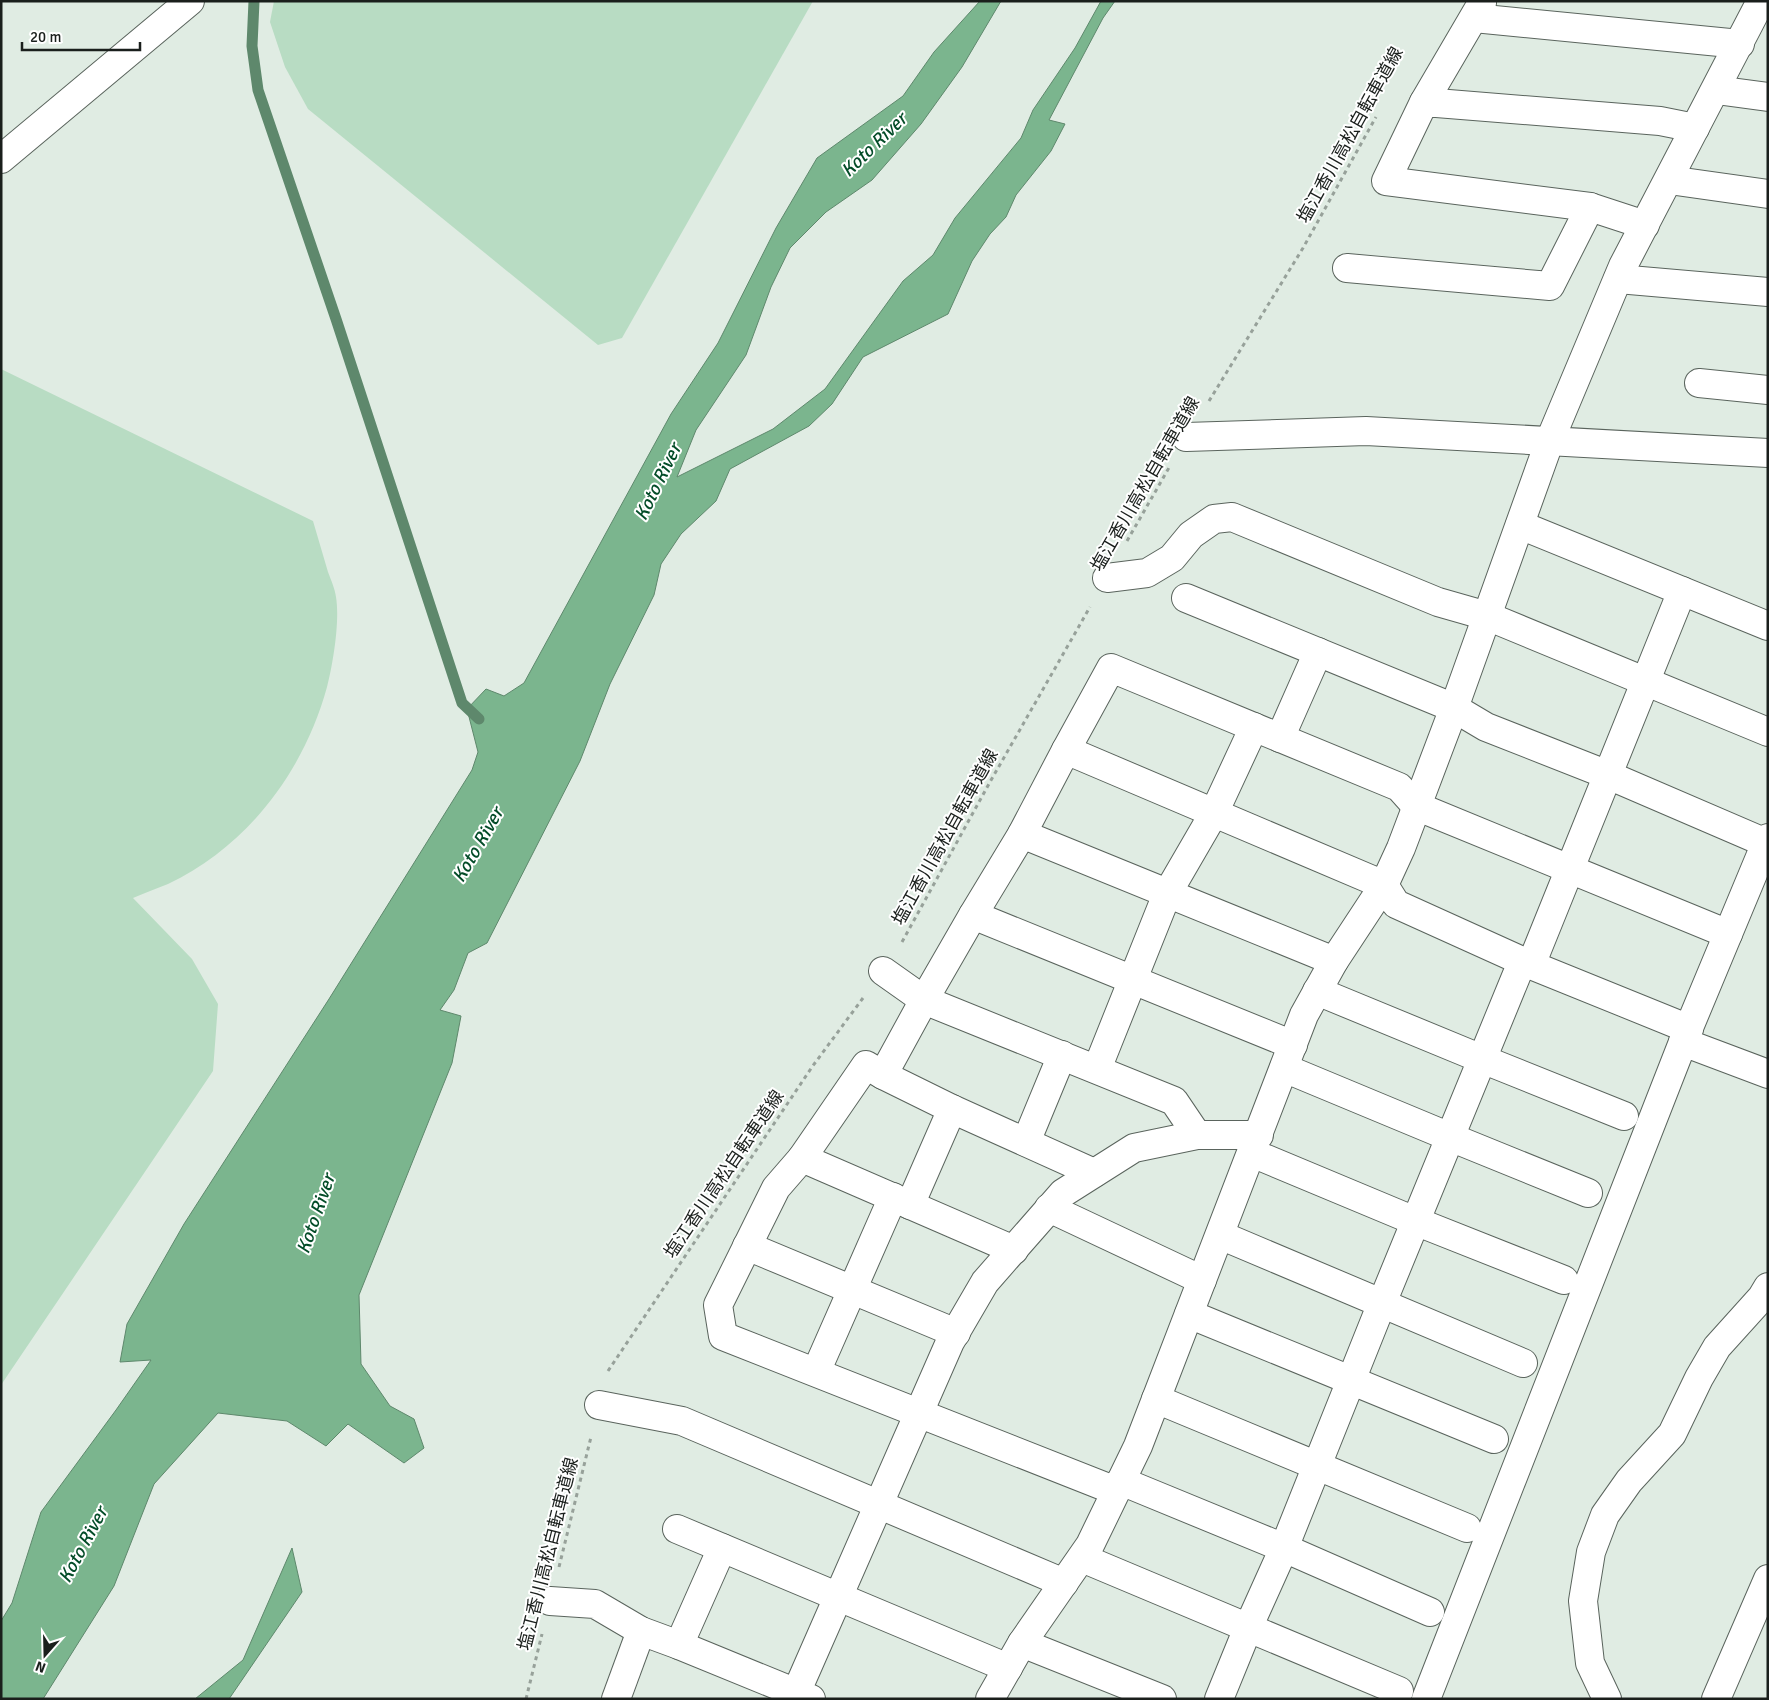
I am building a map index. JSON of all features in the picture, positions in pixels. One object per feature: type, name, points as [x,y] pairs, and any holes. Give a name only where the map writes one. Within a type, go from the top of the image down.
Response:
[{"type":"street","points":[[1,159],[190,1]]},
{"type":"street","points":[[990,1699],[1022,1642],[1090,1545],[1138,1446],[1256,1144],[1304,1015],[1334,961],[1384,885],[1401,848],[1454,708],[1550,440],[1618,279],[1762,1]]},
{"type":"street","points":[[1645,225],[1590,207],[1386,181],[1424,102],[1479,10],[1740,44]]},
{"type":"street","points":[[1716,90],[1768,97]]},
{"type":"street","points":[[1424,102],[1660,120],[1696,128]]},
{"type":"street","points":[[1669,180],[1768,194]]},
{"type":"street","points":[[1346,268],[1550,286],[1590,207]]},
{"type":"street","points":[[1618,279],[1768,292]]},
{"type":"street","points":[[1699,383],[1768,390]]},
{"type":"street","points":[[1186,437],[1366,431],[1550,440],[1768,454]]},
{"type":"street","points":[[1106,578],[1147,574],[1172,558],[1190,535],[1214,519],[1232,517],[1438,602],[1487,616],[1768,732]]},
{"type":"street","points":[[1520,525],[1768,626]]},
{"type":"street","points":[[1219,1699],[1284,1548],[1482,1060],[1570,870],[1682,591]]},
{"type":"street","points":[[1186,598],[1454,708],[1486,727],[1767,841],[1686,1035],[1426,1699]]},
{"type":"street","points":[[1280,738],[1318,652]]},
{"type":"street","points":[[883,1075],[973,915],[1022,834],[1110,668],[1399,787],[1416,806],[1728,934]]},
{"type":"street","points":[[1097,1070],[1167,894],[1214,813],[1254,727]]},
{"type":"street","points":[[1066,750],[1384,885],[1396,904],[1768,1074]]},
{"type":"street","points":[[1022,834],[1334,961]]},
{"type":"street","points":[[973,915],[1133,980],[1450,1138],[1588,1193]]},
{"type":"street","points":[[882,971],[924,1000],[1174,1101],[1196,1135]]},
{"type":"street","points":[[1317,991],[1482,1060],[1624,1116]]},
{"type":"street","points":[[1026,1142],[1062,1055]]},
{"type":"street","points":[[1094,1173],[952,1109],[866,1065],[802,1158],[776,1188],[718,1305],[723,1336],[919,1412],[1284,1548],[1430,1612]]},
{"type":"street","points":[[816,1372],[852,1290],[952,1109]]},
{"type":"street","points":[[550,1601],[595,1604],[641,1631],[803,1696],[837,1596],[950,1342],[986,1282],[1063,1193],[1134,1148],[1196,1135],[1256,1144],[1415,1222],[1564,1280]]},
{"type":"street","points":[[802,1158],[1014,1250]]},
{"type":"street","points":[[1049,1208],[1202,1280]]},
{"type":"street","points":[[1220,1234],[1523,1363]]},
{"type":"street","points":[[747,1246],[956,1333]]},
{"type":"street","points":[[1607,1699],[1590,1663],[1583,1601],[1591,1552],[1604,1516],[1629,1481],[1672,1434],[1716,1347],[1762,1297],[1768,1287]]},
{"type":"street","points":[[1190,1314],[1351,1382],[1494,1439]]},
{"type":"street","points":[[1156,1399],[1318,1464],[1467,1528]]},
{"type":"street","points":[[599,1405],[682,1421],[1064,1583]]},
{"type":"street","points":[[677,1529],[1008,1668]]},
{"type":"street","points":[[679,1645],[722,1548]]},
{"type":"street","points":[[1082,1558],[1400,1691]]},
{"type":"street","points":[[1716,1699],[1768,1579]]},
{"type":"street","points":[[616,1699],[641,1631]]},
{"type":"street","points":[[1022,1642],[1162,1699]]},
{"type":"path","name":"塩江香川高松自転車道線","points":[[526,1699],[608,1370],[812,1067],[898,950],[990,782],[1186,437],[1303,248],[1380,109]]},
{"type":"shaded area","points":[[274,1],[813,1],[622,338],[598,345],[308,109],[285,67],[270,22]]},
{"type":"shaded area","points":[[1,369],[313,521],[335,591],[337,618],[332,667],[317,718],[304,748],[288,776],[269,803],[223,849],[197,868],[168,884],[133,898],[192,959],[218,1004],[213,1071],[1,1385]]},
{"type":"water","name":"Koto River","points":[[980,1],[1001,1],[962,67],[921,124],[872,180],[826,212],[790,248],[771,287],[746,355],[696,430],[677,477],[773,429],[825,389],[903,281],[933,255],[955,218],[1021,138],[1033,110],[1075,48],[1101,1],[1115,1],[1103,18],[1049,120],[1065,124],[1051,151],[1016,195],[1006,217],[990,234],[972,261],[948,314],[863,357],[832,404],[809,426],[730,469],[716,501],[681,534],[661,564],[654,595],[610,684],[580,761],[487,943],[468,953],[454,990],[440,1010],[461,1016],[452,1063],[359,1295],[361,1364],[390,1406],[414,1419],[424,1448],[404,1463],[348,1424],[326,1446],[287,1421],[218,1413],[154,1484],[114,1586],[43,1699],[1,1699],[1,1621],[12,1603],[41,1512],[151,1360],[120,1362],[127,1324],[184,1224],[329,999],[472,770],[478,752],[467,709],[486,689],[504,696],[524,683],[671,414],[718,343],[776,228],[817,158],[903,96],[934,52]]},
{"type":"water","points":[[292,1548],[302,1592],[229,1699],[195,1699],[243,1660]]},
{"type":"waterway","points":[[254,1],[252,46],[258,90],[336,319],[462,703],[479,719]]}]
